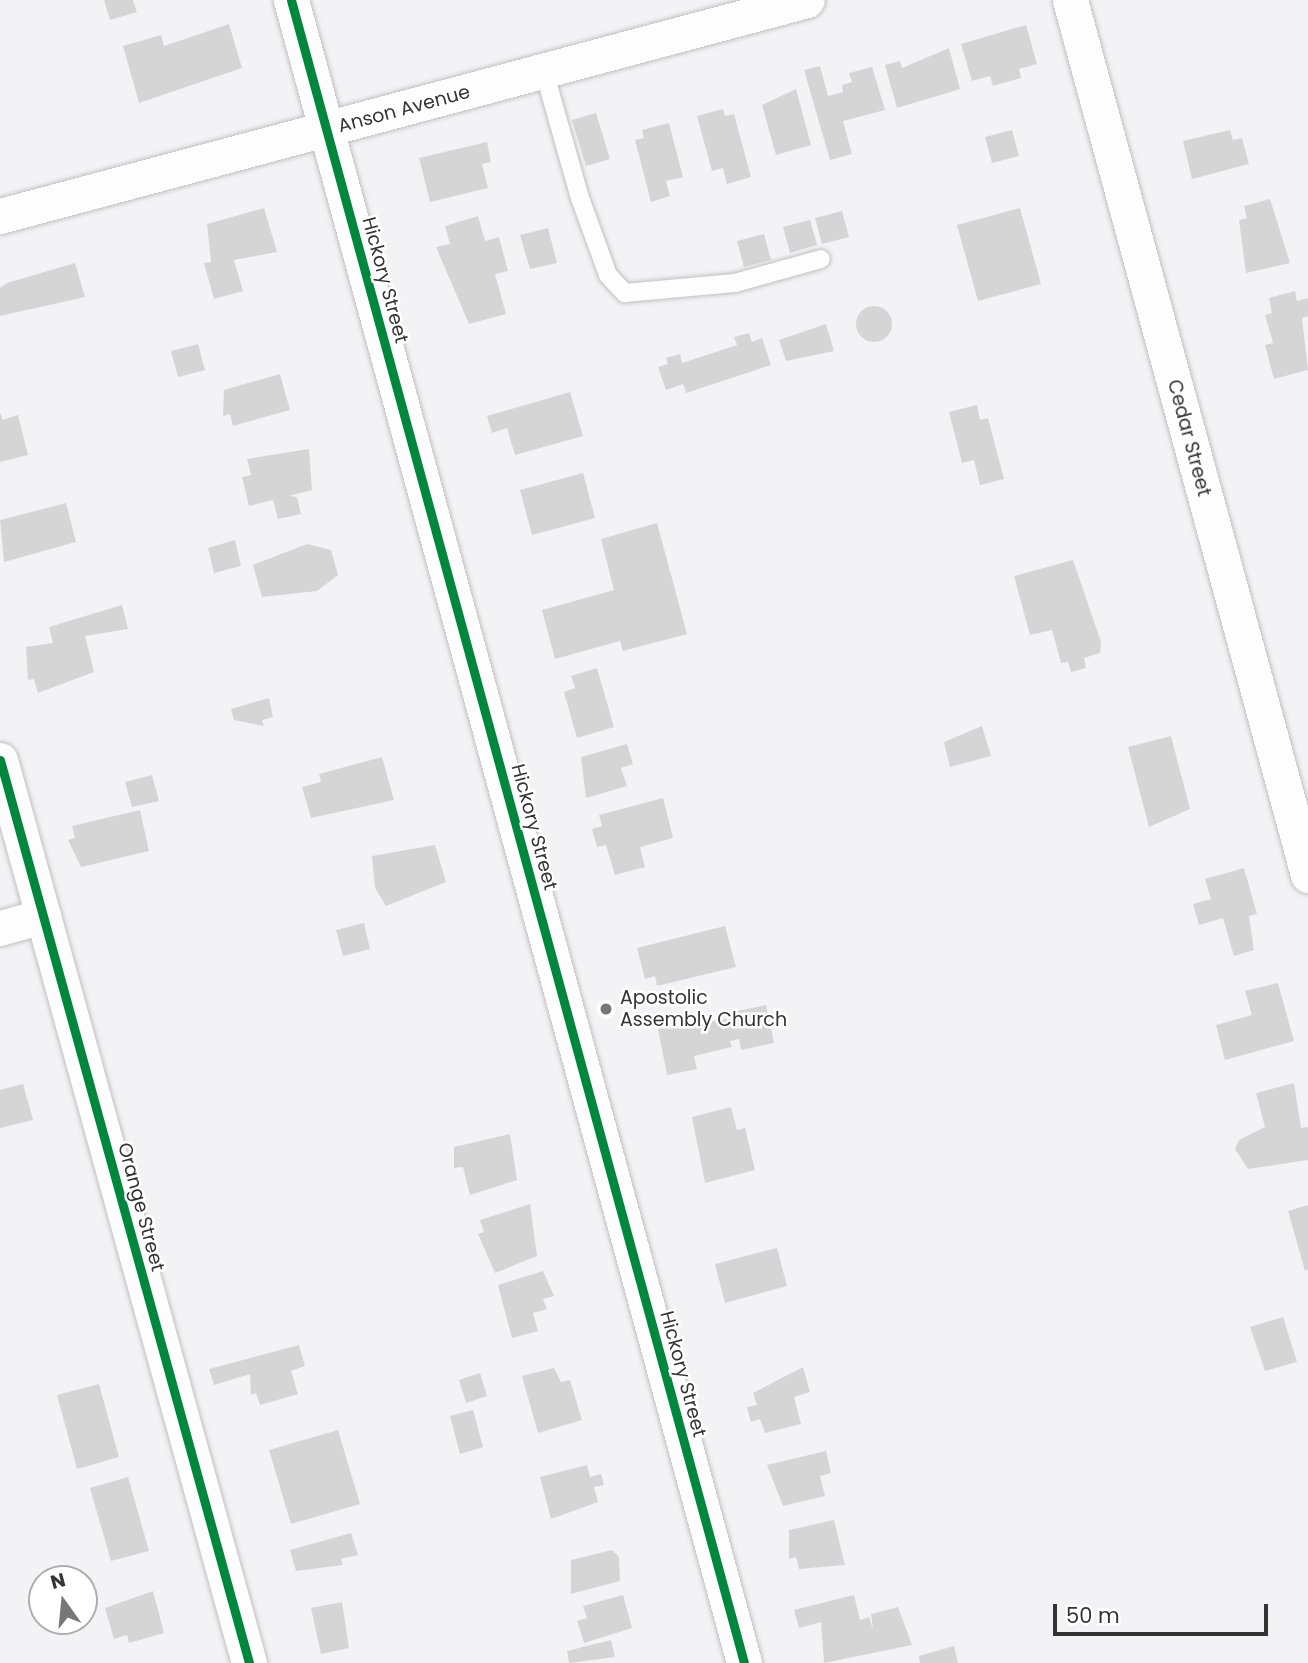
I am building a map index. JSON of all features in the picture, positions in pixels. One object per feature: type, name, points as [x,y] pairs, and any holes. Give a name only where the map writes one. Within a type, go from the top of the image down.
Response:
[{"type":"street","name":"Hickory Street","points":[[291,0],[744,1663]]},
{"type":"street","name":"Anson Avenue","points":[[0,216],[807,0]]},
{"type":"street","name":"Cedar Street","points":[[1070,0],[1308,875]]},
{"type":"street","name":"Orange Street","points":[[0,760],[249,1663]]},
{"type":"street","points":[[0,928],[43,916]]},
{"type":"lane","points":[[544,71],[580,198],[608,275],[625,293],[735,283],[821,259]]},
{"type":"building","points":[[104,0],[133,0],[137,12],[110,20]]},
{"type":"building","points":[[229,24],[242,68],[139,103],[123,46],[161,35],[164,46]]},
{"type":"building","points":[[1026,25],[1037,64],[1019,69],[1021,78],[993,86],[990,76],[972,81],[961,44]]},
{"type":"building","points":[[949,48],[960,89],[897,108],[885,65],[900,61],[902,68]]},
{"type":"building","points":[[820,66],[828,96],[843,92],[842,85],[852,82],[849,73],[872,67],[885,110],[843,121],[852,154],[830,160],[804,70]]},
{"type":"building","points":[[796,89],[811,145],[776,155],[762,105]]},
{"type":"building","points":[[723,109],[725,116],[734,114],[751,177],[727,184],[723,168],[712,171],[697,116]]},
{"type":"building","points":[[596,113],[610,159],[586,166],[572,120]]},
{"type":"building","points":[[669,123],[683,177],[666,181],[670,196],[651,202],[635,140],[644,138],[642,130]]},
{"type":"building","points":[[1012,130],[1019,156],[992,163],[985,137]]},
{"type":"building","points":[[1230,130],[1233,140],[1242,138],[1249,164],[1192,179],[1183,141]]},
{"type":"building","points":[[487,142],[491,162],[482,164],[488,188],[430,202],[419,158]]},
{"type":"building","points":[[1270,199],[1290,263],[1246,273],[1239,220],[1247,218],[1244,206]]},
{"type":"building","points":[[264,208],[277,252],[234,260],[243,291],[214,299],[204,263],[211,262],[207,224]]},
{"type":"building","points":[[1020,208],[1041,284],[978,301],[957,225]]},
{"type":"building","points":[[842,211],[849,237],[822,244],[815,218]]},
{"type":"building","points":[[478,216],[485,241],[499,237],[508,271],[495,274],[506,314],[469,324],[436,247],[450,244],[445,226]]},
{"type":"building","points":[[810,220],[817,245],[790,253],[783,227]]},
{"type":"building","points":[[548,228],[557,263],[530,269],[520,235]]},
{"type":"building","points":[[764,234],[771,260],[744,267],[737,241]]},
{"type":"building","points":[[75,263],[85,297],[0,316],[0,288],[7,283]]},
{"type":"building","points":[[1295,291],[1297,301],[1308,298],[1308,316],[1302,318],[1308,370],[1274,379],[1265,345],[1273,343],[1265,315],[1272,313],[1269,298]]},
{"type":"building","points":[[874,306],[887,311],[892,324],[887,337],[874,342],[861,337],[856,324],[861,311]]},
{"type":"building","points":[[826,324],[834,351],[786,361],[779,340]]},
{"type":"building","points":[[749,333],[752,342],[762,338],[771,365],[686,393],[683,384],[666,390],[658,367],[668,364],[666,358],[680,354],[682,363],[737,345],[734,337]]},
{"type":"building","points":[[198,344],[205,370],[178,377],[171,351]]},
{"type":"building","points":[[280,374],[290,410],[233,426],[230,414],[223,416],[224,390]]},
{"type":"building","points":[[570,392],[583,436],[515,455],[507,428],[492,433],[487,416]]},
{"type":"building","points":[[977,405],[980,420],[988,418],[1004,479],[980,485],[974,460],[962,463],[949,412]]},
{"type":"building","points":[[0,413],[3,420],[18,415],[28,455],[0,462]]},
{"type":"building","points":[[309,449],[312,490],[289,496],[297,497],[301,514],[278,519],[273,500],[249,506],[242,477],[251,475],[247,459]]},
{"type":"building","points":[[583,473],[595,518],[532,535],[520,490]]},
{"type":"building","points":[[66,503],[76,542],[4,562],[0,520]]},
{"type":"building","points":[[657,523],[687,634],[623,651],[620,641],[555,659],[542,610],[614,590],[601,539]]},
{"type":"building","points":[[235,540],[241,566],[214,573],[208,548]]},
{"type":"building","points":[[307,544],[331,550],[338,575],[317,591],[262,597],[253,565]]},
{"type":"building","points":[[1073,560],[1101,642],[1100,653],[1084,658],[1086,668],[1071,672],[1068,662],[1061,663],[1052,630],[1030,635],[1014,576]]},
{"type":"building","points":[[122,605],[128,629],[85,636],[94,672],[38,693],[34,679],[28,680],[26,647],[53,643],[49,627]]},
{"type":"building","points":[[597,668],[614,727],[577,738],[564,692],[575,688],[571,676]]},
{"type":"building","points":[[269,698],[273,717],[262,720],[264,726],[234,720],[231,709]]},
{"type":"building","points":[[982,726],[991,756],[950,767],[944,742]]},
{"type":"building","points":[[1171,736],[1190,809],[1149,827],[1128,747]]},
{"type":"building","points":[[627,744],[633,764],[621,768],[627,786],[586,798],[581,757]]},
{"type":"building","points":[[382,757],[394,800],[311,818],[302,787],[321,782],[319,774]]},
{"type":"building","points":[[152,775],[159,801],[132,807],[125,782]]},
{"type":"building","points":[[663,798],[673,838],[640,847],[645,867],[615,875],[606,845],[597,847],[592,829],[602,826],[599,815]]},
{"type":"building","points":[[140,810],[149,851],[81,867],[68,840],[75,838],[72,826]]},
{"type":"building","points":[[435,845],[446,882],[386,906],[375,888],[372,856]]},
{"type":"building","points":[[1244,868],[1257,914],[1249,916],[1254,950],[1234,956],[1223,918],[1199,925],[1193,904],[1211,899],[1205,879]]},
{"type":"building","points":[[364,923],[370,949],[343,956],[336,930]]},
{"type":"building","points":[[725,926],[736,967],[657,986],[655,976],[645,979],[637,948]]},
{"type":"building","points":[[1278,983],[1294,1041],[1225,1060],[1216,1025],[1252,1015],[1245,991]]},
{"type":"building","points":[[766,1005],[774,1043],[741,1050],[739,1039],[730,1041],[732,1047],[694,1056],[697,1069],[667,1075],[658,1029],[733,1018],[732,1012]]},
{"type":"building","points":[[1294,1083],[1301,1128],[1308,1127],[1308,1160],[1248,1169],[1235,1149],[1239,1140],[1265,1127],[1256,1093]]},
{"type":"building","points":[[23,1084],[33,1120],[0,1128],[0,1090]]},
{"type":"building","points":[[731,1107],[737,1130],[745,1128],[755,1170],[705,1183],[692,1117]]},
{"type":"building","points":[[510,1134],[517,1180],[470,1195],[463,1167],[454,1168],[454,1147]]},
{"type":"building","points":[[530,1204],[537,1256],[495,1273],[478,1234],[484,1232],[480,1220]]},
{"type":"building","points":[[1308,1205],[1308,1270],[1305,1271],[1288,1211]]},
{"type":"building","points":[[777,1248],[787,1286],[725,1303],[715,1264]]},
{"type":"building","points":[[543,1271],[554,1296],[543,1299],[547,1309],[533,1313],[538,1331],[512,1338],[498,1285]]},
{"type":"building","points":[[1283,1317],[1297,1362],[1265,1371],[1250,1327]]},
{"type":"building","points":[[299,1345],[305,1366],[291,1371],[298,1394],[260,1405],[256,1393],[251,1395],[250,1374],[214,1385],[209,1369]]},
{"type":"building","points":[[803,1367],[810,1392],[794,1397],[801,1424],[765,1433],[760,1419],[751,1422],[747,1407],[757,1405],[753,1393]]},
{"type":"building","points":[[554,1368],[561,1382],[570,1380],[582,1420],[538,1433],[522,1376]]},
{"type":"building","points":[[480,1373],[487,1396],[466,1403],[459,1380]]},
{"type":"building","points":[[99,1384],[119,1457],[77,1469],[57,1395]]},
{"type":"building","points":[[473,1410],[483,1447],[460,1454],[450,1416]]},
{"type":"building","points":[[338,1430],[360,1504],[291,1524],[269,1450]]},
{"type":"building","points":[[826,1451],[831,1473],[820,1476],[825,1496],[783,1506],[767,1465]]},
{"type":"building","points":[[587,1465],[590,1477],[601,1474],[604,1485],[594,1487],[598,1502],[551,1519],[540,1477]]},
{"type":"building","points":[[128,1477],[149,1551],[111,1561],[90,1488]]},
{"type":"building","points":[[834,1520],[845,1565],[799,1569],[796,1557],[789,1559],[789,1530]]},
{"type":"building","points":[[351,1533],[358,1555],[341,1559],[343,1565],[296,1571],[290,1550]]},
{"type":"building","points":[[612,1550],[619,1557],[620,1581],[571,1594],[571,1560]]},
{"type":"building","points":[[153,1591],[164,1633],[129,1643],[127,1635],[114,1639],[105,1608]]},
{"type":"building","points":[[623,1595],[632,1628],[584,1643],[577,1621],[587,1618],[583,1606]]},
{"type":"building","points":[[854,1595],[860,1620],[869,1617],[873,1630],[871,1614],[898,1607],[912,1645],[824,1663],[821,1622],[799,1628],[794,1610]]},
{"type":"building","points":[[342,1602],[349,1648],[321,1654],[311,1608]]},
{"type":"building","points":[[611,1640],[615,1657],[569,1663],[567,1651]]},
{"type":"building","points":[[954,1646],[958,1663],[920,1663],[919,1656]]},
{"type":"cycle path","points":[[291,0],[744,1663]]},
{"type":"cycle path","points":[[0,760],[249,1663]]},
{"type":"place","name":"Apostolic Assembly Church","points":[[606,1009]]}]
